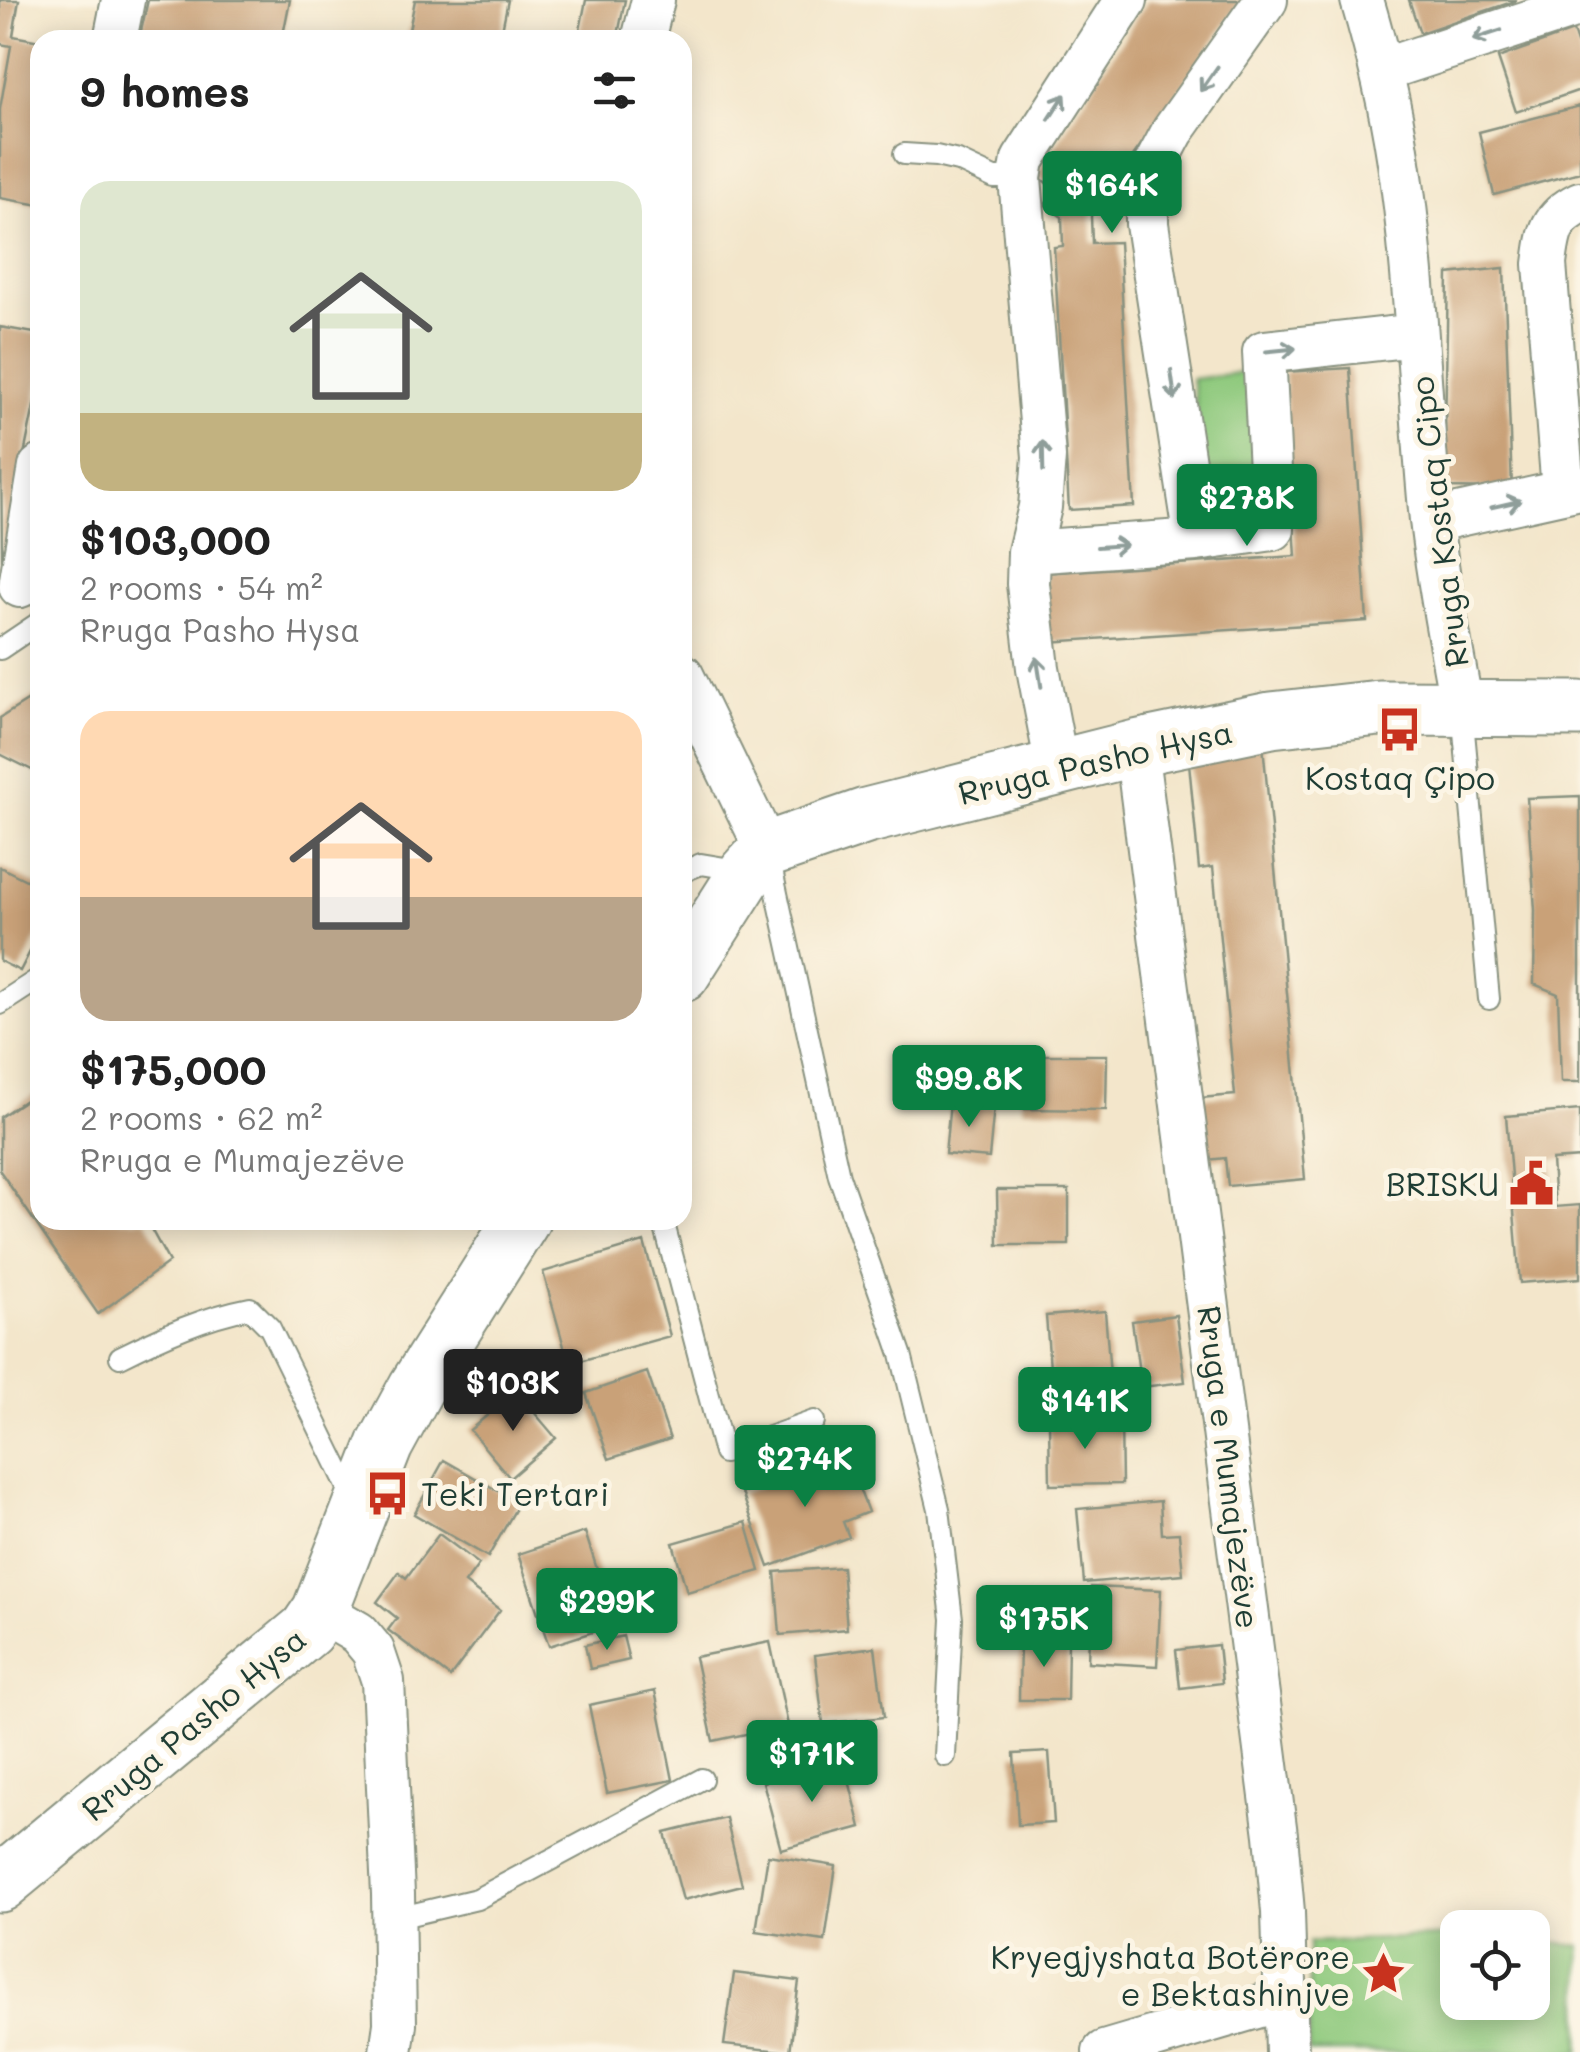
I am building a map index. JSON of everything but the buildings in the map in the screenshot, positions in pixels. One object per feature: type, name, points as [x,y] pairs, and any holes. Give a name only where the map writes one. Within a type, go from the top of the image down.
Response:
[{"type":"main road","name":"Rruga Pasho Hysa","points":[[757,861],[866,816],[1136,748],[1272,720],[1379,708],[1580,709]]},
{"type":"main road","points":[[692,959],[757,861]]},
{"type":"main road","name":"Rruga Pasho Hysa","points":[[0,1884],[308,1630],[320,1610],[385,1445],[416,1388],[516,1230]]},
{"type":"street","points":[[117,30],[123,0]]},
{"type":"street","points":[[646,30],[653,0]]},
{"type":"street","points":[[1057,768],[1038,668],[1028,584],[1029,552],[1040,506],[1044,457],[1020,178],[1024,160],[1126,0]]},
{"type":"street","points":[[1196,540],[1147,224],[1147,182],[1173,130],[1266,0]]},
{"type":"street","name":"Rruga Kostaq Cipo","points":[[1362,0],[1382,70],[1400,172],[1410,248],[1431,521],[1462,708]]},
{"type":"street","points":[[1382,70],[1580,6]]},
{"type":"street","points":[[1431,521],[1571,489],[1544,264],[1548,238],[1560,214],[1580,203]]},
{"type":"street","name":"Rruga Kostaq Cipo","points":[[1029,552],[1196,540],[1273,529],[1264,352],[1416,335]]},
{"type":"street","points":[[25,595],[30,552]]},
{"type":"street","points":[[692,699],[757,861]]},
{"type":"street","name":"Rruga e Mumajezëve","points":[[1136,748],[1276,1835],[1283,1912],[1287,2052]]},
{"type":"street","points":[[320,1610],[358,1632],[374,1651],[382,1681],[393,1919],[391,2052]]},
{"type":"street","points":[[1104,2052],[1287,1998]]},
{"type":"lane","points":[[904,154],[958,161],[994,178],[1020,178]]},
{"type":"lane","points":[[0,649],[25,595]]},
{"type":"lane","points":[[1462,708],[1489,999]]},
{"type":"lane","points":[[692,868],[757,861],[838,1176],[901,1354],[939,1509],[952,1618],[945,1756]]},
{"type":"lane","points":[[0,1004],[30,984]]},
{"type":"lane","points":[[666,1230],[724,1453],[814,1420]]},
{"type":"lane","points":[[120,1358],[218,1314],[250,1308],[270,1328],[359,1511]]},
{"type":"lane","points":[[393,1919],[476,1898],[702,1779]]},
{"type":"green space","points":[[1253,371],[1262,506],[1212,516],[1192,379]]},
{"type":"green space","name":"Kryegjyshata Botërore e Bektashinjve","points":[[1440,1937],[1440,2020],[1550,2020],[1550,1943],[1580,1946],[1580,2052],[1309,2052],[1309,1942]]},
{"type":"place","name":"Kostaq Çipo","points":[[1400,729]]},
{"type":"place","name":"BRISKU","points":[[1532,1183]]},
{"type":"place","name":"Teki Tertari","points":[[388,1493]]},
{"type":"place","name":"Kryegjyshata Botërore e Bektashinjve","points":[[1383,1974]]}]
